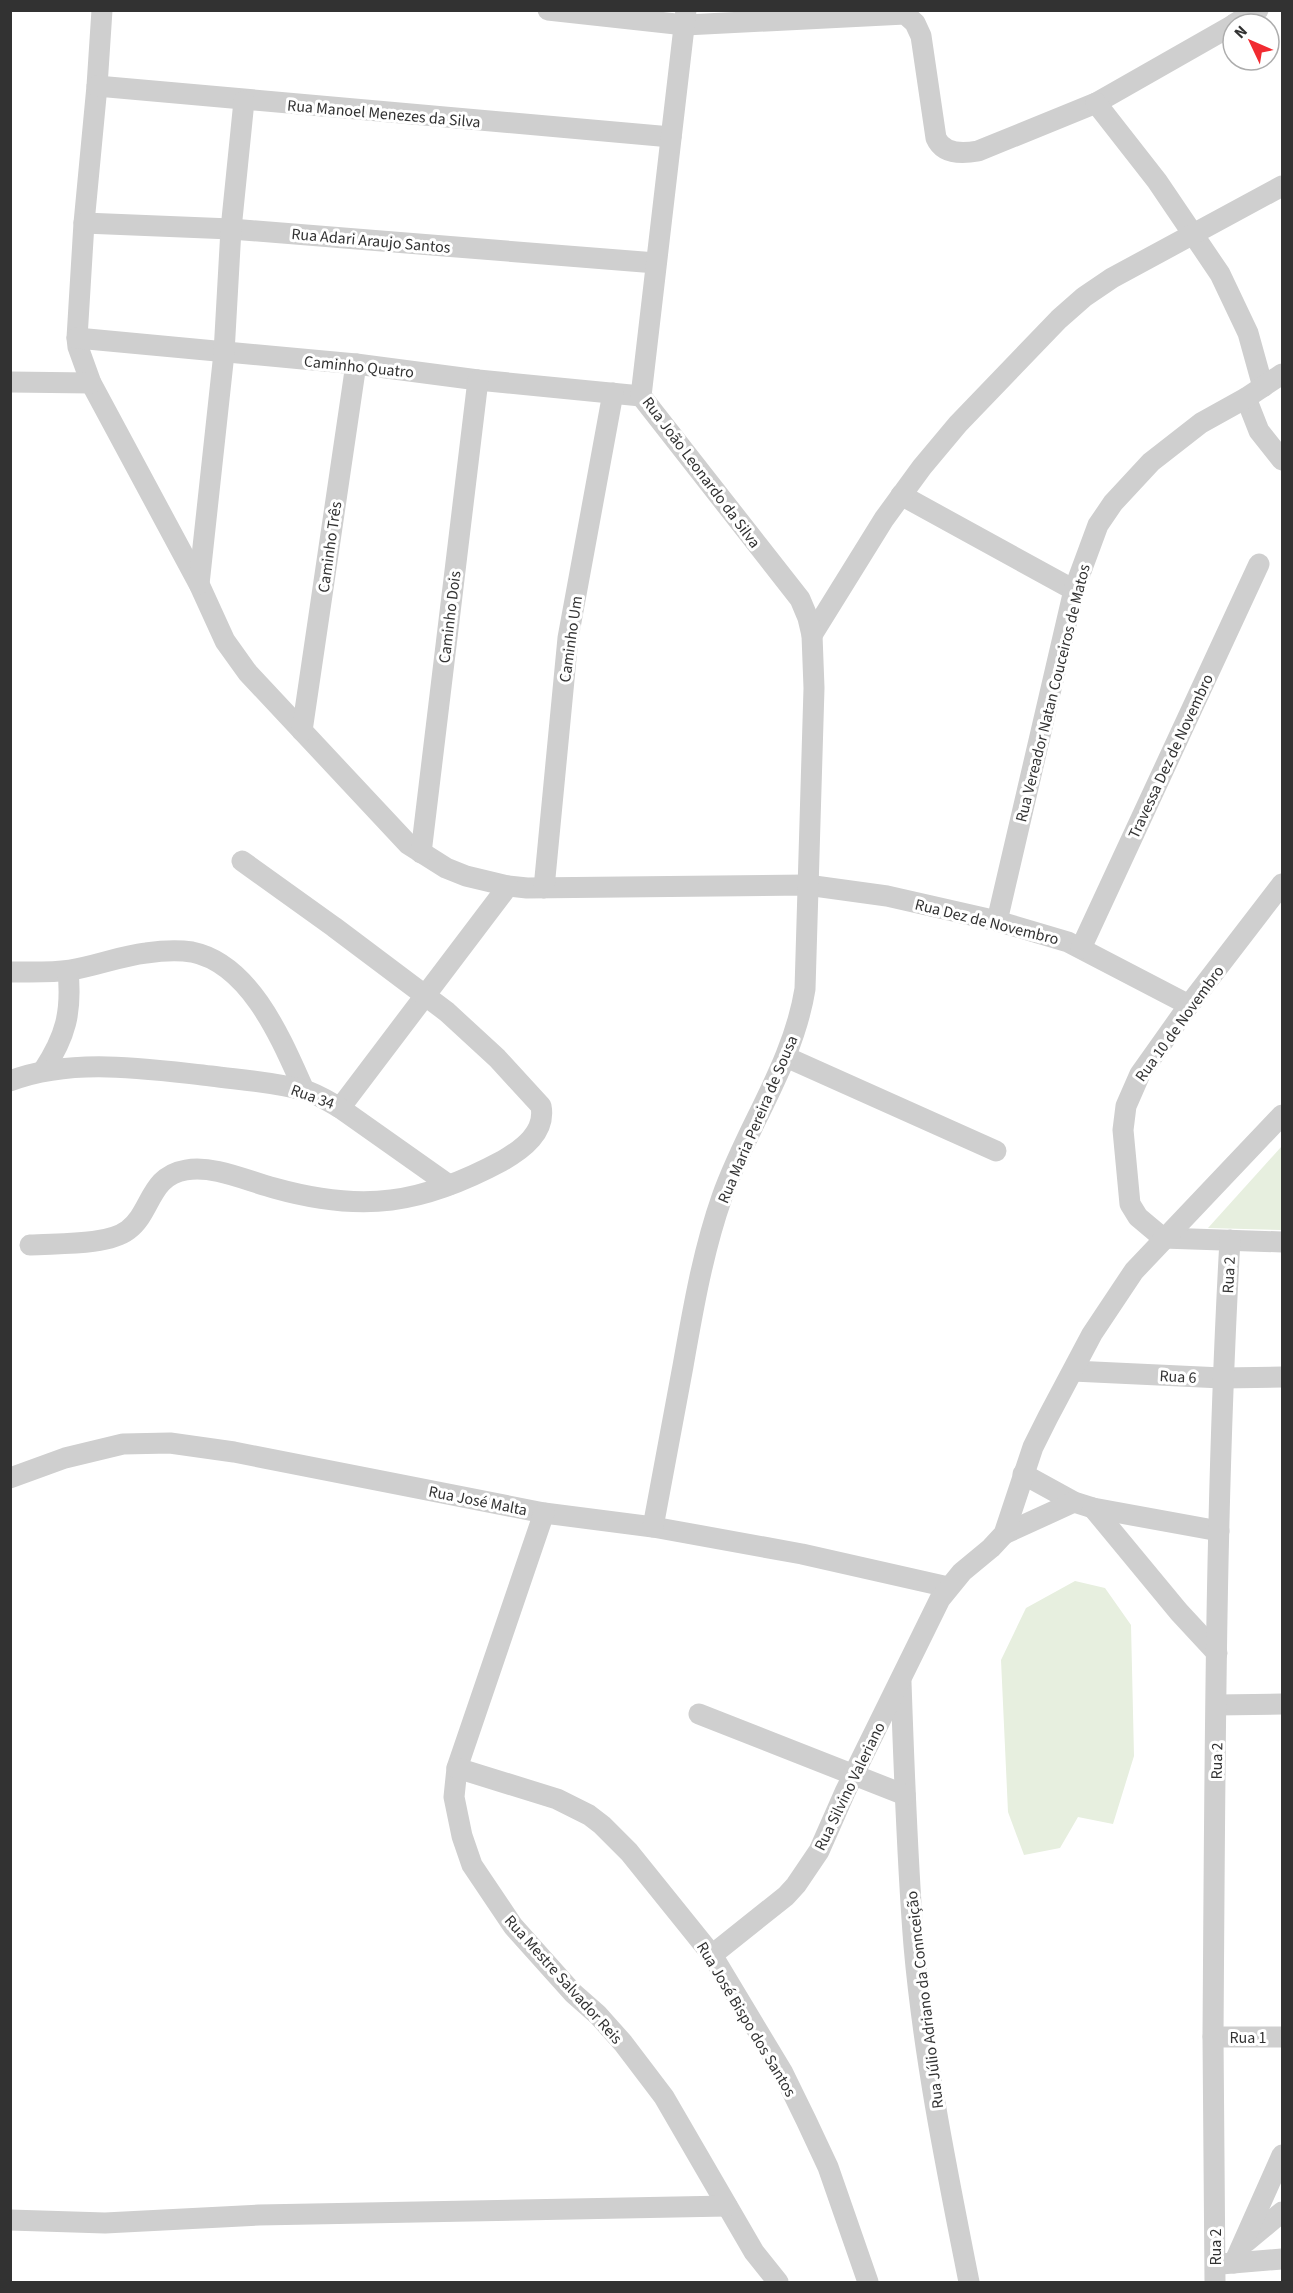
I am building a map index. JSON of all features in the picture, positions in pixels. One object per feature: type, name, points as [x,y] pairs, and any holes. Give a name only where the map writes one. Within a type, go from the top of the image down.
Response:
[{"type":"street","name":"Rua Dez de Novembro","points":[[102,10],[98,86],[84,223],[78,347],[91,383],[199,584],[225,641],[248,673],[392,828],[421,853],[446,868],[466,876],[508,886],[543,888],[807,885],[887,896],[1045,934],[1081,948],[1189,1005]]},
{"type":"street","points":[[548,10],[686,18],[896,13],[909,17],[921,36],[933,130],[939,144],[944,148],[966,153],[978,151],[1096,103],[1221,31]]},
{"type":"street","name":"Rua João Leonardo da Silva","points":[[686,18],[641,396],[800,599],[808,618],[812,635],[814,688],[807,885]]},
{"type":"street","name":"Rua Manoel Menezes da Silva","points":[[98,86],[244,101],[671,137]]},
{"type":"street","points":[[199,584],[224,353],[231,229],[244,101]]},
{"type":"street","points":[[1096,103],[1157,181],[1220,274],[1248,333],[1259,431],[1282,460]]},
{"type":"street","points":[[812,635],[901,495],[958,424],[1059,319],[1084,297],[1112,278],[1282,186]]},
{"type":"street","name":"Rua Adari Araujo Santos","points":[[84,223],[231,229],[656,263]]},
{"type":"street","name":"Caminho Quatro","points":[[77,338],[356,364],[478,380],[641,396]]},
{"type":"street","name":"Caminho Três","points":[[302,730],[356,364]]},
{"type":"street","name":"Rua Vereador Natan Couceiros de Matos","points":[[997,921],[1074,590],[1098,525],[1125,488],[1151,462],[1201,423],[1255,393],[1282,374]]},
{"type":"street","name":"Caminho Dois","points":[[421,853],[478,380]]},
{"type":"street","points":[[10,382],[91,383]]},
{"type":"street","name":"Caminho Um","points":[[543,888],[568,638],[613,393]]},
{"type":"street","points":[[901,495],[1074,590]]},
{"type":"street","name":"Travessa Dez de Novembro","points":[[1081,948],[1259,564]]},
{"type":"street","points":[[30,1245],[113,1238],[128,1230],[140,1217],[156,1188],[168,1177],[182,1171],[197,1168],[288,1192],[335,1201],[367,1204],[405,1199],[449,1185],[494,1165],[519,1150],[534,1136],[543,1113],[541,1106],[467,1029],[334,927],[242,861]]},
{"type":"street","name":"Rua Maria Pereira de Sousa","points":[[653,1527],[696,1295],[711,1233],[738,1157],[786,1057],[796,1030],[805,989],[807,885]]},
{"type":"street","name":"Rua 10 de Novembro","points":[[1163,1238],[1138,1217],[1130,1204],[1123,1130],[1126,1106],[1140,1074],[1189,1005],[1282,885]]},
{"type":"street","name":"Rua 34","points":[[10,1081],[43,1071],[81,1068],[152,1070],[262,1082],[304,1090],[340,1108],[508,886]]},
{"type":"street","points":[[10,972],[68,970],[147,952],[193,952],[226,968],[240,979],[274,1028],[304,1090]]},
{"type":"street","points":[[43,1071],[58,1048],[67,1023],[71,997],[68,970]]},
{"type":"street","points":[[786,1057],[996,1150]]},
{"type":"street","points":[[340,1108],[449,1185]]},
{"type":"street","points":[[1004,1534],[1023,1474],[1043,1427],[1092,1334],[1114,1300],[1134,1271],[1163,1238],[1282,1115]]},
{"type":"street","points":[[1163,1238],[1282,1242]]},
{"type":"street","name":"Rua 2","points":[[1226,2264],[1213,2037],[1222,1378],[1230,1240]]},
{"type":"street","name":"Rua 6","points":[[1073,1371],[1222,1378],[1282,1377]]},
{"type":"street","name":"Rua José Malta","points":[[10,1479],[65,1458],[123,1444],[170,1443],[234,1452],[544,1513],[653,1527],[802,1554],[948,1587]]},
{"type":"street","points":[[1023,1474],[1084,1505],[1219,1531]]},
{"type":"street","points":[[1004,1534],[1084,1505]]},
{"type":"street","points":[[1084,1505],[1217,1653]]},
{"type":"street","name":"Rua Mestre Salvador Reis","points":[[544,1513],[457,1768],[454,1797],[462,1836],[472,1865],[513,1926],[573,1993],[604,2022],[664,2097],[754,2252],[778,2283]]},
{"type":"street","name":"Rua Silvino Valeriano","points":[[712,1955],[766,1913],[796,1885],[819,1851],[930,1618],[948,1587],[1004,1534]]},
{"type":"street","name":"Rua Júlio Adriano da Connceição","points":[[901,1679],[914,1947],[943,2157],[966,2282]]},
{"type":"street","points":[[1217,1705],[1282,1704]]},
{"type":"street","points":[[699,1714],[905,1795]]},
{"type":"street","name":"Rua José Bispo dos Santos","points":[[457,1768],[557,1799],[589,1815],[629,1852],[712,1955],[783,2073],[797,2101],[828,2168],[868,2283]]},
{"type":"street","name":"Rua 1","points":[[1213,2037],[1282,2037]]},
{"type":"street","points":[[1226,2264],[1282,2155]]},
{"type":"street","points":[[10,2220],[105,2223],[259,2215],[727,2206]]},
{"type":"street","points":[[1226,2264],[1282,2212]]},
{"type":"street","points":[[1226,2264],[1282,2259]]},
{"type":"green space","points":[[1282,1146],[1282,1230],[1208,1228]]},
{"type":"green space","points":[[1075,1581],[1105,1588],[1131,1625],[1134,1756],[1113,1824],[1078,1817],[1060,1848],[1024,1855],[1008,1812],[1001,1660],[1026,1608]]}]
